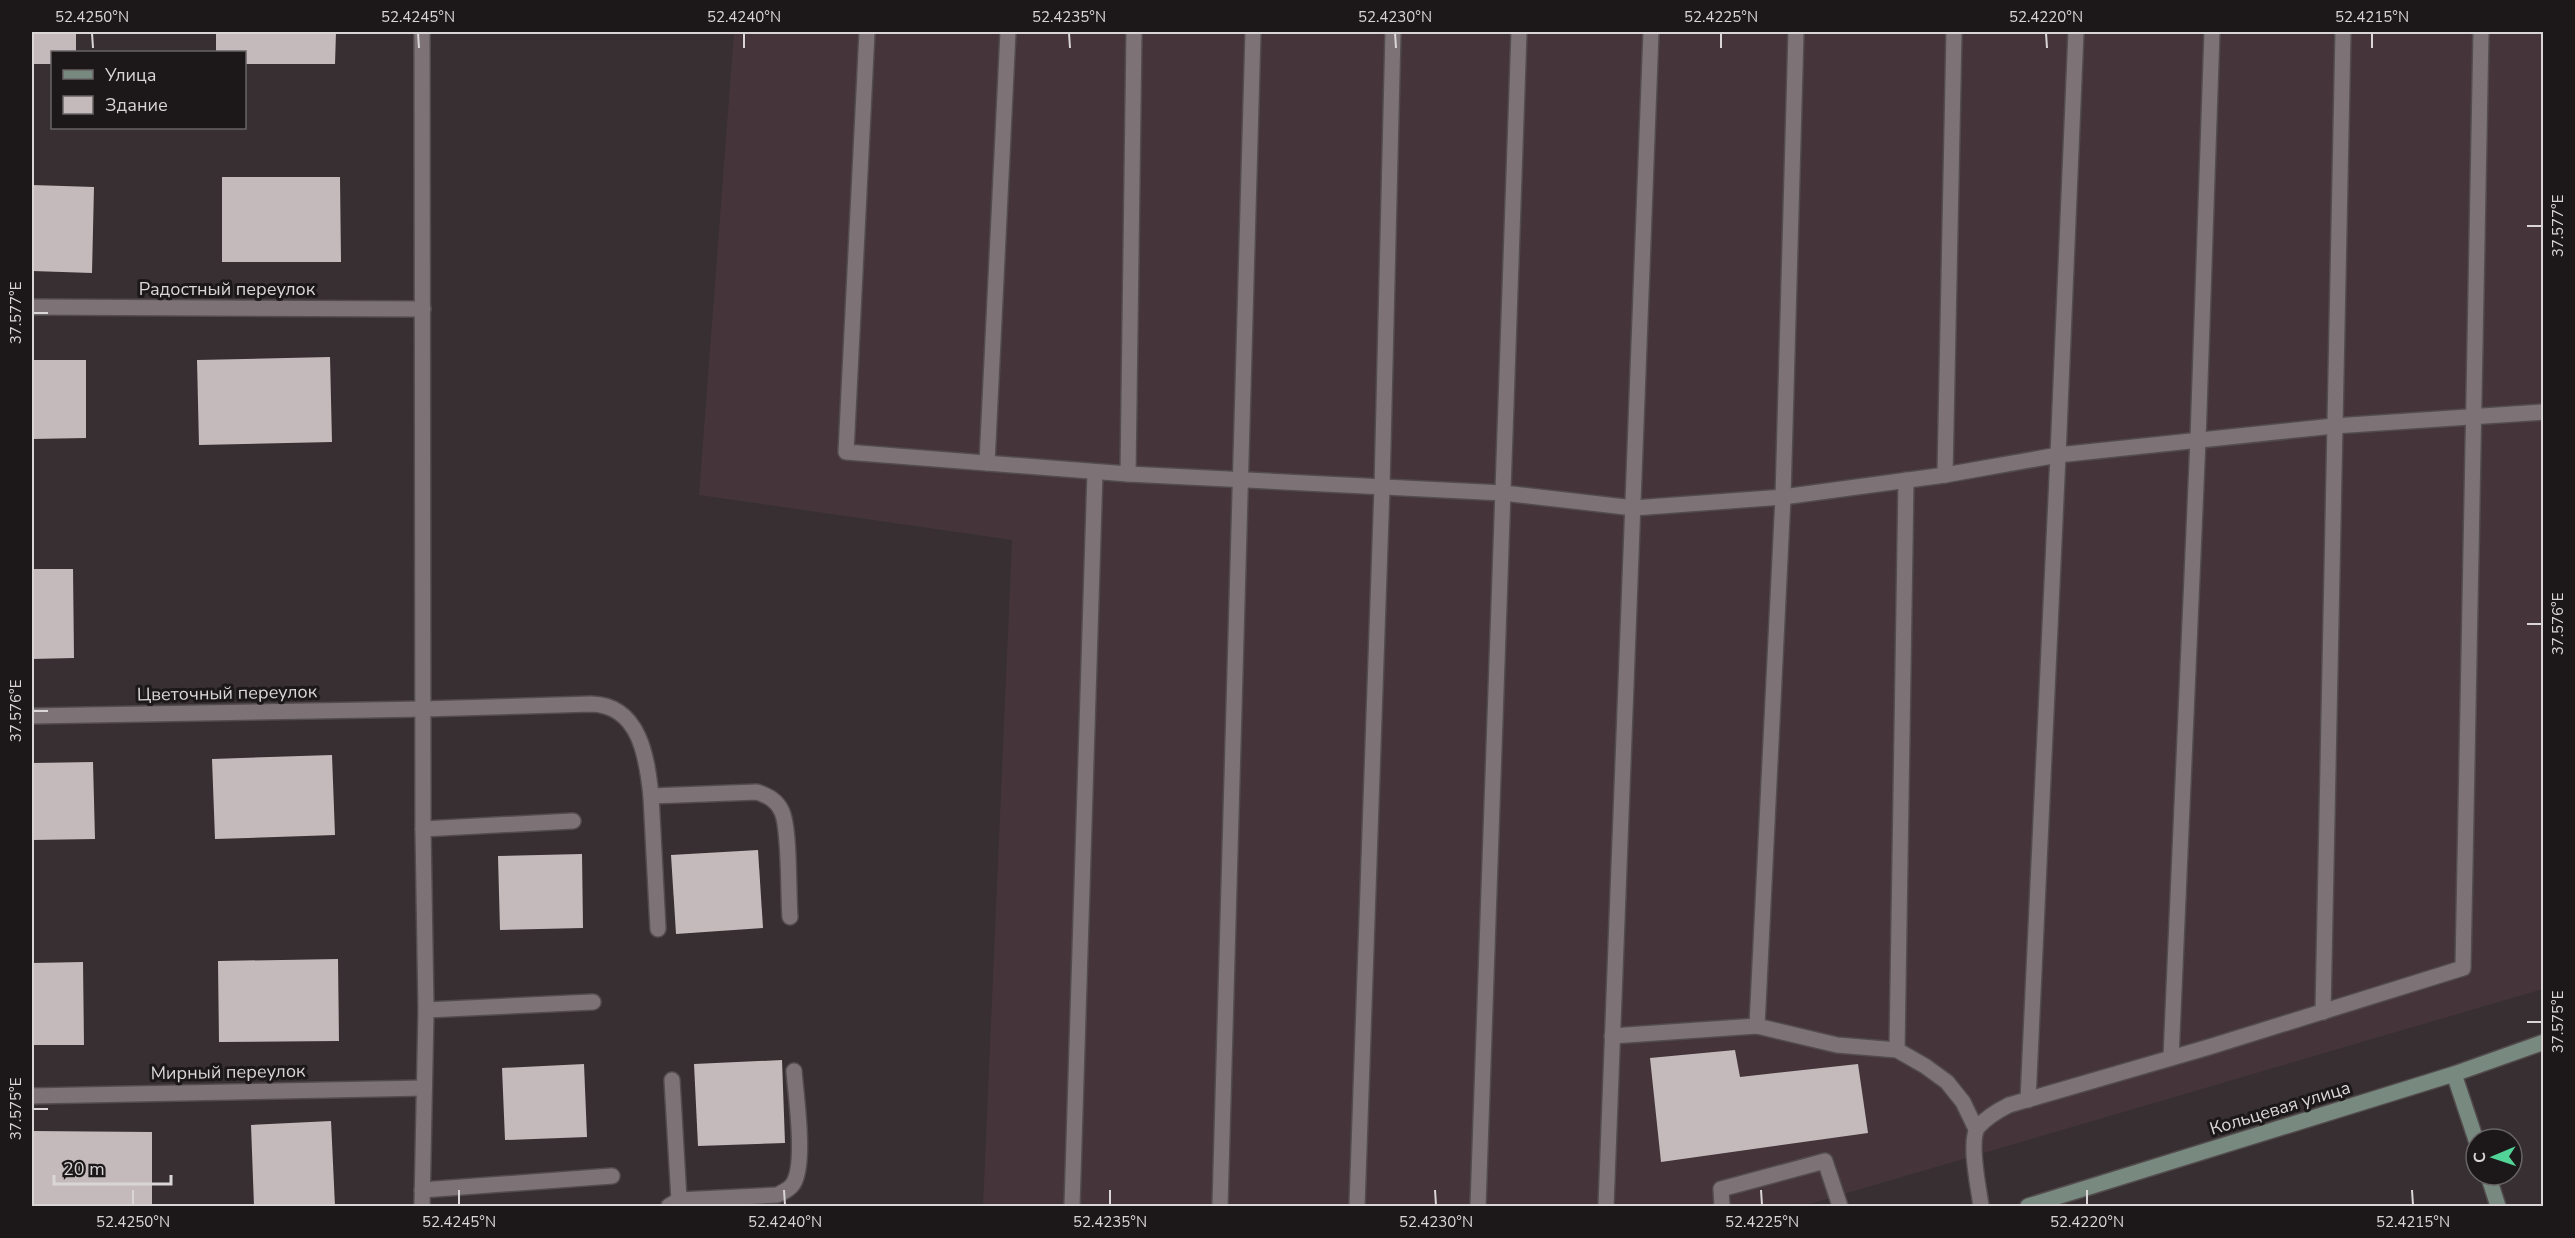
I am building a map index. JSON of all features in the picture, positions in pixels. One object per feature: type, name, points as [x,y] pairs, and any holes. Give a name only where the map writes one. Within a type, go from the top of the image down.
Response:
[{"type":"main road","name":"Кольцевая улица","points":[[2028,1206],[2454,1074],[2544,1042]]},
{"type":"main road","points":[[2454,1074],[2472,1127]]},
{"type":"main road","points":[[2492,1187],[2498,1206]]},
{"type":"street","points":[[422,32],[423,829],[426,1010],[422,1206]]},
{"type":"street","points":[[867,32],[846,452],[1095,472],[1503,493],[1634,508],[1783,497],[1944,475],[2058,455],[2198,439],[2334,426],[2544,412]]},
{"type":"street","points":[[987,463],[1008,32]]},
{"type":"street","points":[[1128,474],[1134,32]]},
{"type":"street","points":[[1220,1206],[1253,32]]},
{"type":"street","points":[[1356,1206],[1382,487],[1393,32]]},
{"type":"street","points":[[1478,1206],[1519,32]]},
{"type":"street","points":[[1606,1206],[1651,32]]},
{"type":"street","points":[[1757,1026],[1783,497],[1796,32]]},
{"type":"street","points":[[1944,475],[1954,32]]},
{"type":"street","points":[[2028,1100],[2076,32]]},
{"type":"street","points":[[2171,1058],[2198,439],[2212,32]]},
{"type":"street","points":[[2323,1012],[2343,32]]},
{"type":"street","points":[[1977,1129],[1992,1114],[2028,1100],[2463,969],[2481,32]]},
{"type":"street","name":"Радостный переулок","points":[[32,307],[423,309]]},
{"type":"street","points":[[1072,1206],[1095,472]]},
{"type":"street","points":[[1897,1050],[1906,480]]},
{"type":"street","name":"Цветочный переулок","points":[[32,716],[591,704],[608,706],[628,718],[636,731],[646,758],[651,796],[658,929]]},
{"type":"street","points":[[651,796],[757,792],[769,796],[778,804],[785,823],[790,917]]},
{"type":"street","points":[[423,829],[573,821]]},
{"type":"street","points":[[426,1010],[593,1002]]},
{"type":"street","points":[[1612,1036],[1757,1026],[1837,1045],[1897,1050],[1947,1082],[1963,1102],[1977,1129],[1974,1149],[1981,1206]]},
{"type":"street","points":[[672,1080],[674,1203],[777,1195],[786,1191],[793,1184],[800,1164],[794,1071]]},
{"type":"street","name":"Мирный переулок","points":[[32,1096],[424,1088]]},
{"type":"street","points":[[1722,1206],[1721,1190],[1825,1161],[1840,1206]]},
{"type":"street","points":[[422,1190],[612,1176]]},
{"type":"shaded area","points":[[734,32],[2543,32],[2543,989],[1803,1206],[983,1206],[1012,540],[699,495]]},
{"type":"building","points":[[32,32],[76,32],[76,51],[51,51],[51,64],[32,64]]},
{"type":"building","points":[[216,32],[336,32],[335,64],[246,64],[246,51],[216,51]]},
{"type":"building","points":[[222,177],[340,177],[341,262],[222,262]]},
{"type":"building","points":[[32,185],[94,187],[92,273],[32,271]]},
{"type":"building","points":[[330,357],[332,442],[199,445],[197,360]]},
{"type":"building","points":[[32,360],[86,360],[86,438],[32,439]]},
{"type":"building","points":[[32,569],[73,569],[74,658],[32,659]]},
{"type":"building","points":[[332,755],[335,835],[215,839],[212,759]]},
{"type":"building","points":[[93,762],[95,839],[32,840],[32,763]]},
{"type":"building","points":[[758,850],[763,928],[676,934],[671,855]]},
{"type":"building","points":[[582,854],[583,928],[500,930],[498,856]]},
{"type":"building","points":[[338,959],[339,1041],[219,1042],[218,961]]},
{"type":"building","points":[[83,962],[84,1045],[32,1045],[32,963]]},
{"type":"building","points":[[1735,1050],[1740,1077],[1858,1064],[1868,1133],[1661,1162],[1650,1058]]},
{"type":"building","points":[[782,1060],[785,1143],[698,1146],[694,1064]]},
{"type":"building","points":[[584,1064],[587,1137],[505,1140],[502,1068]]},
{"type":"building","points":[[331,1121],[335,1206],[254,1206],[251,1125]]},
{"type":"building","points":[[32,1131],[152,1132],[152,1206],[32,1206]]}]
